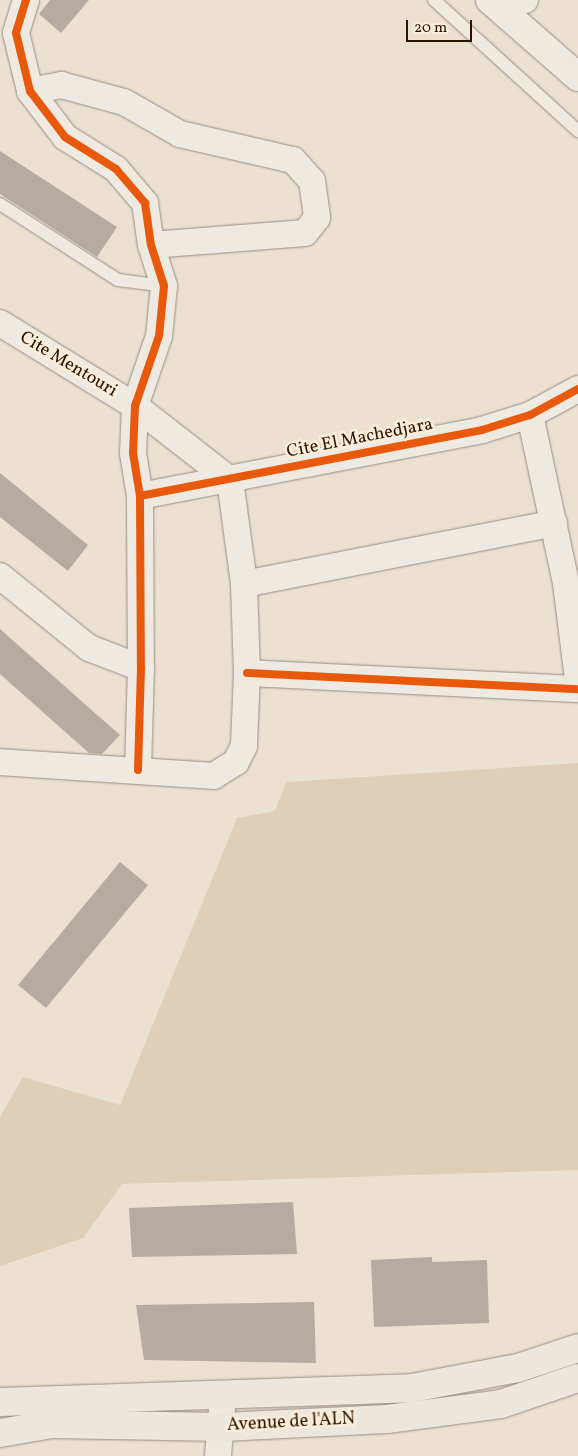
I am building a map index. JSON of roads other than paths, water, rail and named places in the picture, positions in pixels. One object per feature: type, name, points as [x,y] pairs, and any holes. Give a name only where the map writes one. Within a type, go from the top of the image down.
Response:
[{"type":"main road","points":[[495,5],[578,77]]},
{"type":"main road","points":[[0,1402],[412,1388],[518,1368],[578,1348]]},
{"type":"main road","name":"Avenue de l'ALN","points":[[0,1433],[52,1424],[223,1417],[259,1424],[387,1419],[501,1404],[578,1378]]},
{"type":"main road","points":[[0,1420],[51,1412],[223,1417],[256,1392]]},
{"type":"street","points":[[26,0],[16,34],[30,91],[65,136],[116,169],[145,203],[151,245],[164,286],[159,336],[135,406],[133,453],[140,496],[141,668],[138,770]]},
{"type":"street","points":[[495,5],[525,0]]},
{"type":"street","points":[[30,91],[61,85],[124,102],[180,134],[293,160],[312,181],[318,218],[305,233],[151,245]]},
{"type":"street","name":"Cite Mentouri","points":[[0,323],[135,406],[230,480]]},
{"type":"street","name":"Cite El Machedjara","points":[[140,496],[482,430],[530,415],[578,389]]},
{"type":"street","points":[[530,415],[554,523],[572,579],[578,679]]},
{"type":"street","points":[[0,762],[214,776],[230,768],[244,746],[247,673],[244,584],[230,480]]},
{"type":"street","points":[[244,584],[554,523]]},
{"type":"street","points":[[0,576],[89,648],[141,668]]},
{"type":"street","points":[[247,673],[578,689]]},
{"type":"street","points":[[218,1456],[223,1417]]},
{"type":"lane","points":[[434,0],[578,131]]},
{"type":"lane","points":[[0,204],[118,280],[164,286]]}]
